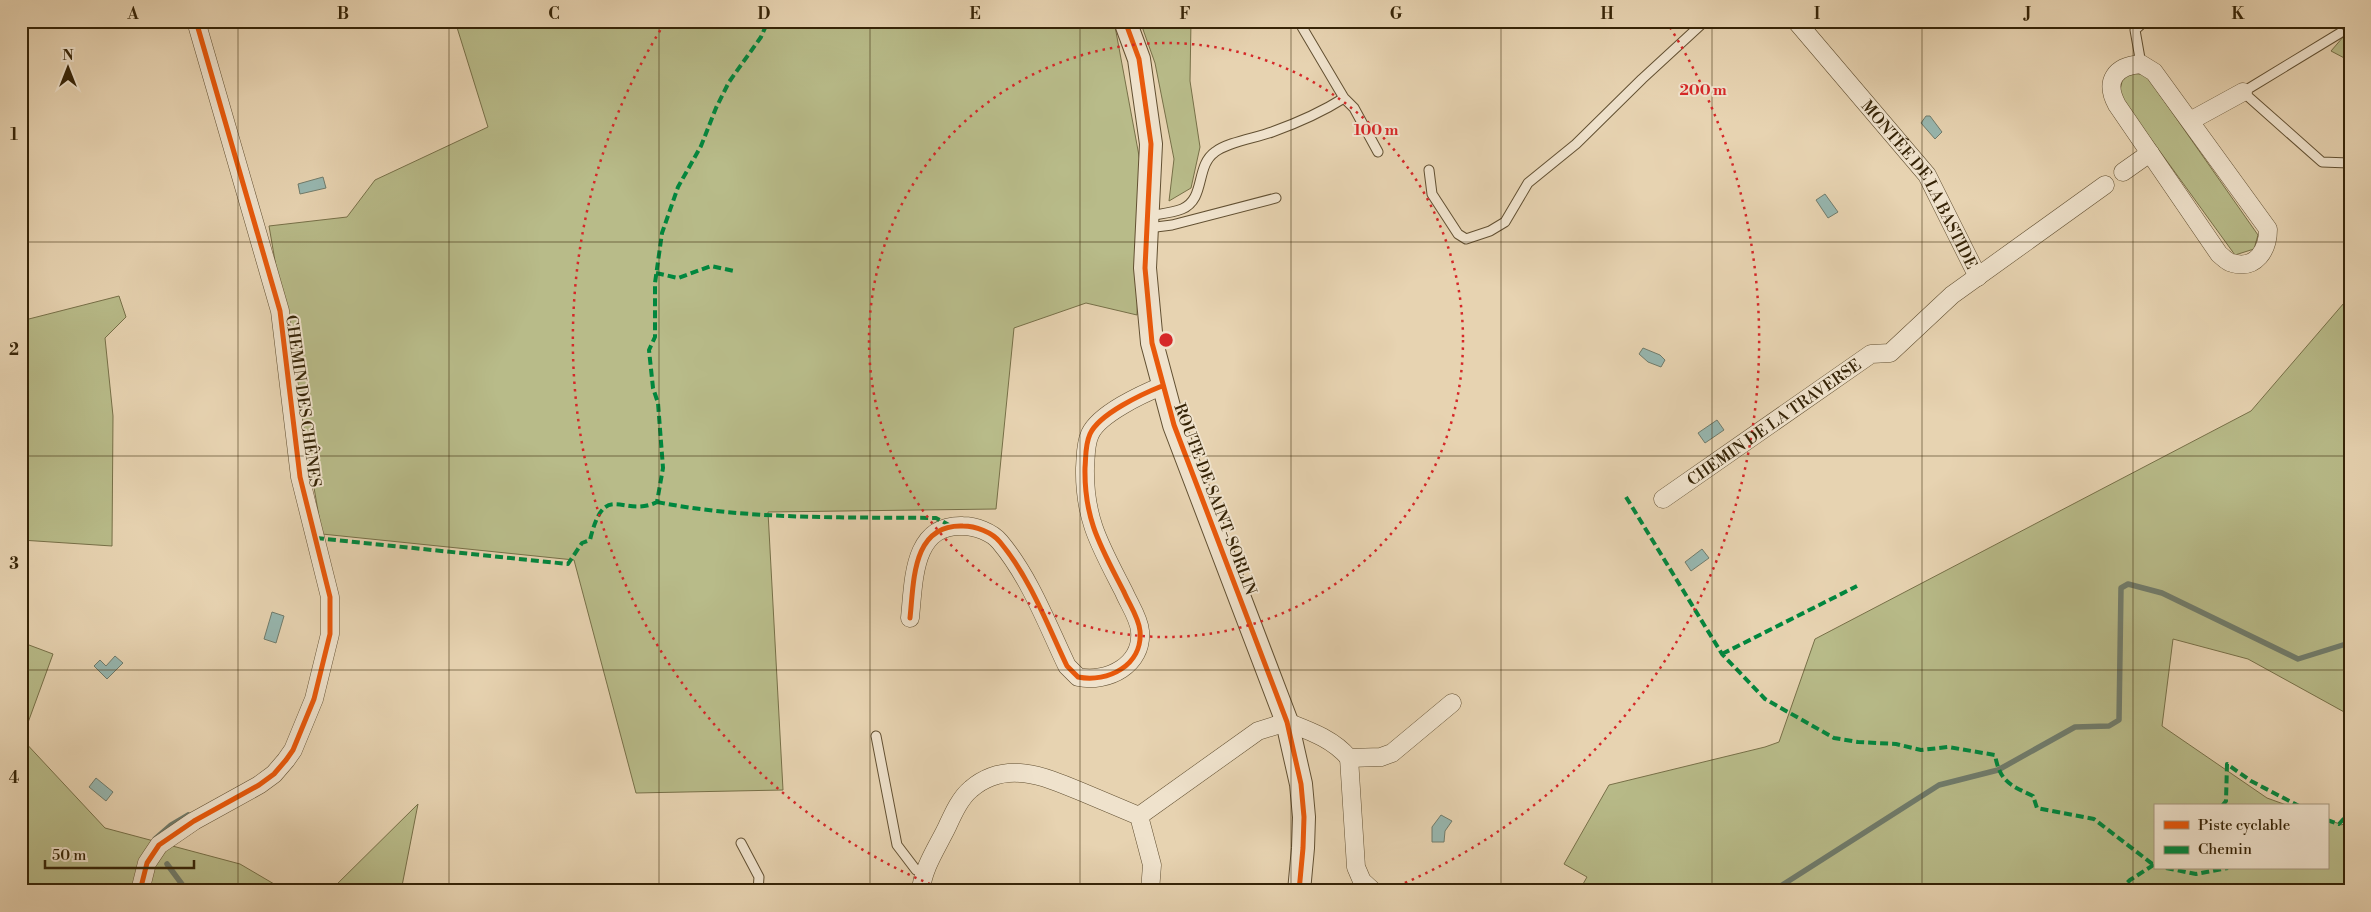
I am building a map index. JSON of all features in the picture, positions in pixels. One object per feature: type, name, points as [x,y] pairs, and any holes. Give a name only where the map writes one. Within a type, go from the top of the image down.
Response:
[{"type":"street","name":"CHEMIN DES CHÊNES","points":[[140,891],[146,863],[159,845],[188,824],[259,785],[274,774],[286,760],[293,750],[314,699],[330,634],[330,597],[300,477],[280,311],[196,21]]},
{"type":"street","name":"ROUTE DE SAINT-SORLIN","points":[[1125,21],[1139,59],[1148,110],[1151,144],[1145,268],[1149,321],[1162,386],[1174,425],[1287,722],[1301,784],[1304,817],[1299,891]]},
{"type":"street","name":"MONTÉE DE LA BASTIDE","points":[[1796,21],[1927,175],[1978,276],[2105,185]]},
{"type":"street","points":[[2141,64],[2154,72],[2190,121],[2268,229],[2266,249],[2258,258],[2246,263],[2231,263],[2219,254],[2117,106],[2111,86],[2114,76],[2120,69],[2129,65],[2141,64]]},
{"type":"street","points":[[2190,121],[2243,92]]},
{"type":"street","points":[[2123,172],[2150,153]]},
{"type":"street","name":"CHEMIN DE LA TRAVERSE","points":[[1663,499],[1871,354],[1890,353],[1952,295],[1978,276]]},
{"type":"street","points":[[910,618],[915,575],[919,557],[926,540],[936,531],[949,525],[970,526],[985,531],[999,540],[1020,570],[1067,666],[1078,677],[1103,678],[1118,673],[1130,662],[1136,652],[1140,630],[1091,526],[1085,487],[1086,445],[1091,432],[1098,424],[1140,395],[1162,386]]},
{"type":"street","points":[[1349,758],[1381,757],[1392,752],[1452,703]]},
{"type":"street","points":[[1139,816],[1258,731],[1287,722],[1340,747],[1349,758],[1356,867],[1362,881],[1373,891]]},
{"type":"street","points":[[921,891],[926,872],[953,814],[970,790],[982,781],[1001,774],[1028,772],[1044,776],[1139,816]]},
{"type":"street","points":[[1139,816],[1152,865],[1150,891]]},
{"type":"lane","points":[[1429,170],[1432,194],[1458,234],[1466,239],[1490,231],[1505,222],[1528,183],[1576,144],[1705,21]]},
{"type":"lane","points":[[2141,64],[2135,30],[2145,21]]},
{"type":"lane","points":[[1302,27],[1344,98],[1354,108],[1378,152]]},
{"type":"lane","points":[[2340,33],[2243,92],[2322,162],[2349,163]]},
{"type":"lane","points":[[1148,222],[1182,209],[1192,203],[1204,166],[1216,151],[1273,132],[1324,110],[1344,98]]},
{"type":"lane","points":[[1148,222],[1172,225],[1276,198]]},
{"type":"lane","points":[[876,736],[897,845],[916,870],[926,872]]},
{"type":"lane","points":[[741,842],[759,878],[758,891]]},
{"type":"green space","points":[[455,21],[1114,21],[1142,172],[1137,315],[1086,303],[1014,328],[996,509],[768,512],[783,790],[636,793],[574,560],[322,534],[269,226],[347,217],[375,180],[488,127]]},
{"type":"green space","points":[[1140,21],[1191,21],[1190,81],[1200,147],[1191,188],[1169,201],[1174,159],[1155,63]]},
{"type":"green space","points":[[2350,29],[2350,61],[2331,51]]},
{"type":"green space","points":[[2132,73],[2146,75],[2258,235],[2254,249],[2235,255],[2119,95],[2123,77]]},
{"type":"green space","points":[[119,296],[126,317],[105,338],[113,416],[112,546],[21,540],[21,321]]},
{"type":"green space","points":[[2350,296],[2350,718],[2346,713],[2248,659],[2173,639],[2162,726],[2267,798],[2284,804],[2154,804],[2154,870],[2328,870],[2328,819],[2342,825],[2350,817],[2350,891],[1579,891],[1587,877],[1564,864],[1609,785],[1779,742],[1815,639],[2251,411]]},
{"type":"green space","points":[[21,642],[53,654],[22,739],[105,828],[240,864],[286,891],[21,891]]},
{"type":"green space","points":[[418,804],[401,891],[330,891]]},
{"type":"water","points":[[1926,116],[1930,116],[1942,132],[1935,139],[1921,123]]},
{"type":"water","points":[[323,177],[326,188],[300,194],[298,184]]},
{"type":"water","points":[[1825,194],[1838,212],[1828,218],[1816,200]]},
{"type":"water","points":[[1643,348],[1660,355],[1665,360],[1661,367],[1648,362],[1639,354]]},
{"type":"water","points":[[1717,420],[1724,430],[1705,443],[1698,433]]},
{"type":"water","points":[[1702,549],[1709,558],[1691,571],[1685,562]]},
{"type":"water","points":[[272,612],[284,616],[276,643],[264,639]]},
{"type":"water","points":[[115,656],[123,663],[107,679],[94,666],[100,660],[106,666]]},
{"type":"water","points":[[96,778],[113,792],[106,801],[89,787]]},
{"type":"water","points":[[1441,815],[1452,821],[1445,831],[1444,842],[1432,842],[1432,827]]},
{"type":"waterway","points":[[1773,891],[1939,785],[1998,770],[2075,727],[2109,726],[2119,720],[2121,588],[2128,584],[2162,593],[2298,659],[2346,644],[2350,641]]},
{"type":"waterway","points":[[155,839],[171,825],[188,815]]},
{"type":"waterway","points":[[167,864],[187,891]]},
{"type":"marked path","points":[[316,538],[568,564],[582,543],[590,540],[596,521],[602,510],[609,505],[645,506],[657,502],[663,468],[658,403],[653,388],[649,350],[655,337],[655,283],[662,233],[678,187],[701,146],[716,108],[729,82],[761,37],[768,21]]},
{"type":"marked path","points":[[1298,21],[1302,27]]},
{"type":"marked path","points":[[656,273],[678,278],[711,266],[734,271]]},
{"type":"marked path","points":[[1626,497],[1722,654],[1765,699],[1834,738],[1858,742],[1896,744],[1921,750],[1948,747],[1995,755],[2003,777],[2007,782],[2033,796],[2037,808],[2094,819],[2154,865]]},
{"type":"marked path","points":[[657,502],[691,508],[761,515],[936,518],[949,525]]},
{"type":"marked path","points":[[1722,654],[1857,586]]},
{"type":"marked path","points":[[2224,804],[2226,801],[2227,764],[2251,781],[2295,804]]},
{"type":"marked path","points":[[2328,820],[2339,824],[2350,812]]},
{"type":"marked path","points":[[2119,891],[2130,880],[2154,865]]},
{"type":"marked path","points":[[2176,870],[2196,874],[2217,870]]},
{"type":"cycle path","points":[[140,891],[147,863],[159,845],[194,821],[259,785],[274,774],[286,760],[293,750],[314,699],[330,634],[330,597],[300,477],[280,311],[196,21]]},
{"type":"cycle path","points":[[1125,21],[1139,59],[1151,144],[1145,268],[1152,343],[1174,425],[1287,722],[1301,784],[1304,817],[1299,891]]},
{"type":"cycle path","points":[[910,618],[915,572],[925,544],[934,534],[946,528],[973,527],[997,538],[1011,556],[1029,586],[1067,666],[1078,677],[1101,677],[1112,674],[1130,662],[1136,653],[1139,643],[1140,631],[1138,621],[1101,547],[1091,518],[1085,486],[1086,446],[1090,434],[1102,419],[1133,399],[1162,386]]}]
